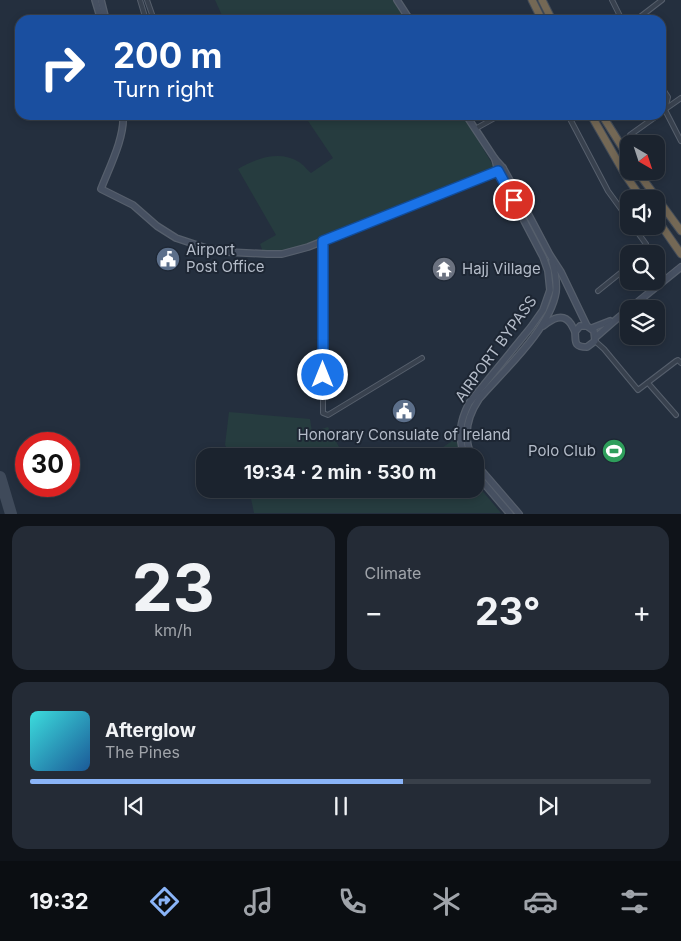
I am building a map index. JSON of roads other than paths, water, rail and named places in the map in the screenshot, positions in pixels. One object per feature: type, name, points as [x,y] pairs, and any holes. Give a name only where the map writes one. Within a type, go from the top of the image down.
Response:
[{"type":"highway","points":[[532,0],[540,15]]},
{"type":"highway","points":[[542,0],[550,15]]},
{"type":"highway","points":[[594,120],[636,190]]},
{"type":"highway","points":[[605,120],[620,144]]},
{"type":"highway","points":[[644,180],[681,230]]},
{"type":"highway","points":[[665,231],[681,254]]},
{"type":"main road","points":[[95,0],[100,15]]},
{"type":"main road","points":[[100,0],[104,15]]},
{"type":"main road","points":[[397,0],[407,15]]},
{"type":"main road","points":[[123,120],[120,136],[101,189],[133,205],[156,226],[176,238],[206,248],[241,253],[282,254],[323,241],[500,170]]},
{"type":"main road","points":[[469,120],[494,159],[546,256],[561,272],[595,339]]},
{"type":"main road","name":"AIRPORT BYPASS","points":[[469,448],[466,434],[472,410],[539,330],[548,314],[556,292],[555,274],[546,256]]},
{"type":"main road","name":"AIRPORT BYPASS","points":[[463,448],[460,436],[463,418],[469,403],[531,327],[546,304],[550,282],[546,256]]},
{"type":"main road","points":[[539,330],[550,320],[559,317],[568,320],[575,332],[575,341],[582,347],[592,345],[595,339],[619,317],[681,267]]},
{"type":"main road","points":[[575,332],[580,326],[590,327],[619,317]]},
{"type":"main road","points":[[484,473],[519,514]]},
{"type":"main road","points":[[484,484],[510,514]]},
{"type":"street","points":[[140,0],[144,15]]},
{"type":"street","points":[[147,0],[152,15]]},
{"type":"street","points":[[612,0],[620,15]]},
{"type":"street","points":[[642,15],[662,0]]},
{"type":"street","points":[[666,109],[681,98]]},
{"type":"street","points":[[666,116],[681,141]]},
{"type":"street","points":[[475,129],[491,120]]},
{"type":"street","points":[[571,120],[608,191],[620,208]]},
{"type":"street","points":[[630,135],[651,120]]},
{"type":"street","points":[[323,241],[323,413],[328,415],[422,358]]},
{"type":"street","points":[[598,291],[620,273]]},
{"type":"street","points":[[595,339],[638,390],[677,360],[681,363]]},
{"type":"street","points":[[648,383],[676,415]]},
{"type":"place","name":"Airport Post Office","points":[[168,259]]},
{"type":"place","name":"Hajj Village","points":[[444,269]]},
{"type":"place","name":"Honorary Consulate of Ireland","points":[[404,411]]},
{"type":"place","name":"Polo Club","points":[[614,451]]}]
